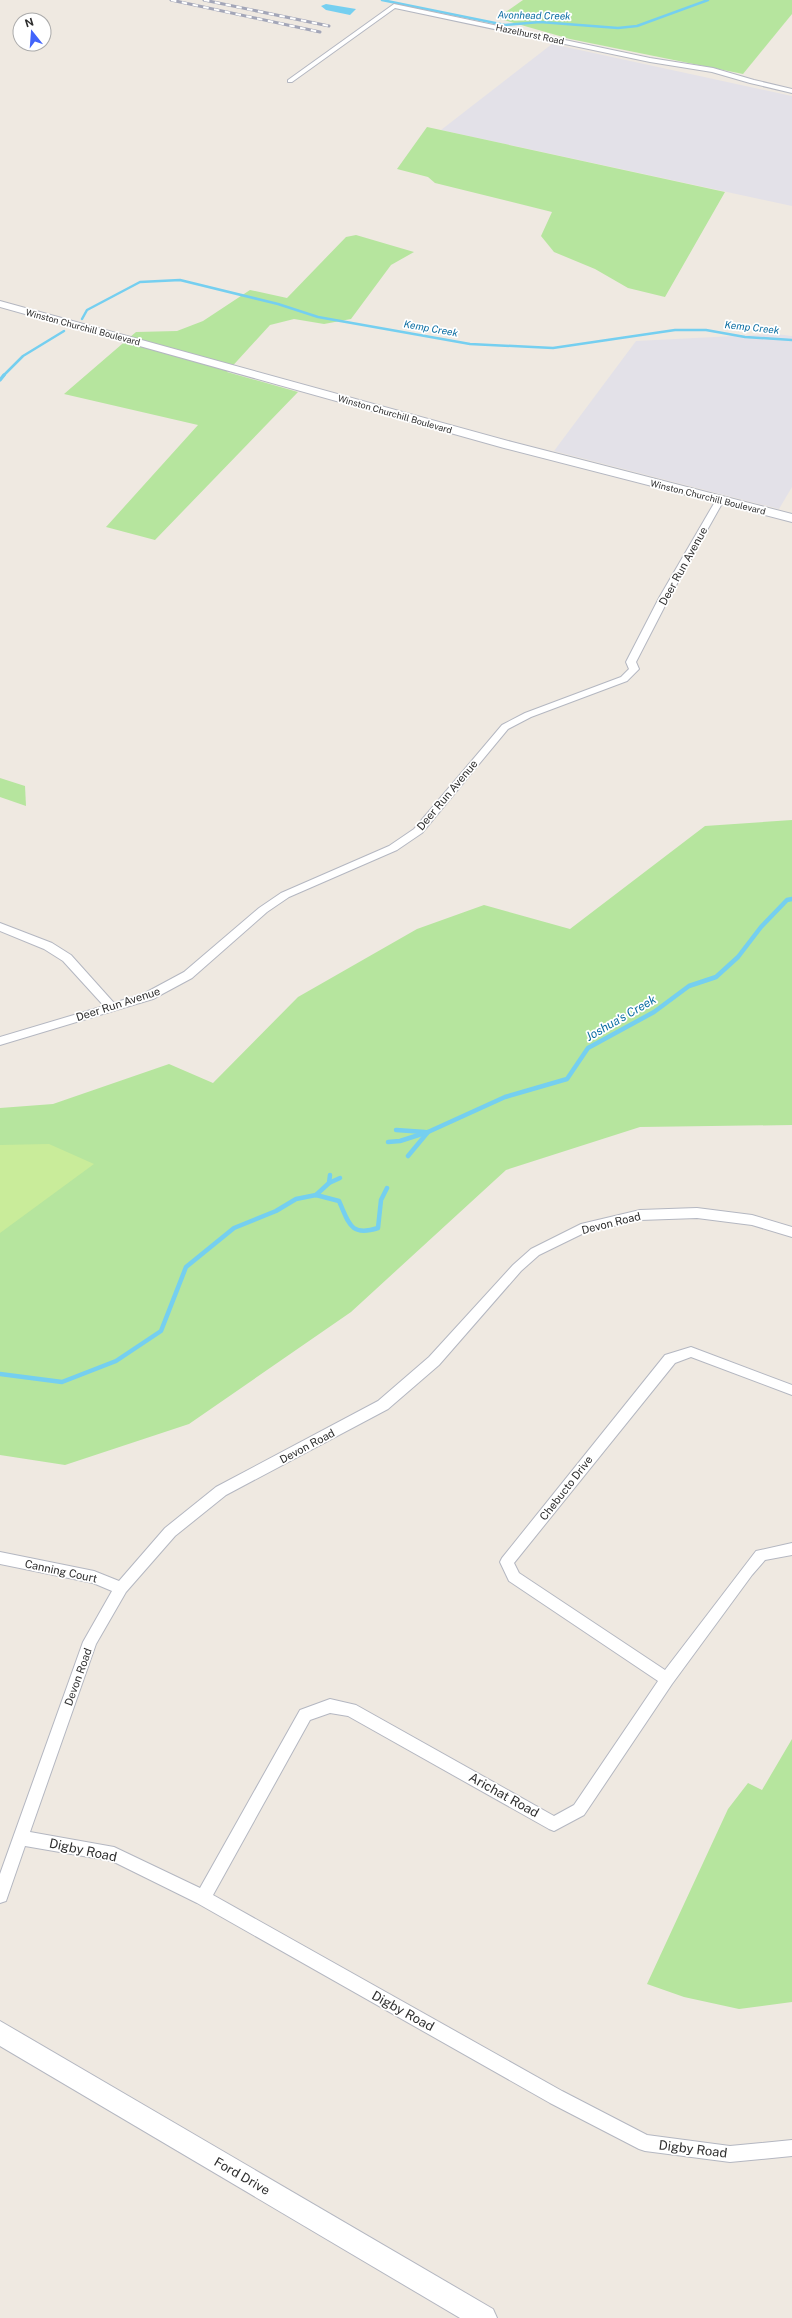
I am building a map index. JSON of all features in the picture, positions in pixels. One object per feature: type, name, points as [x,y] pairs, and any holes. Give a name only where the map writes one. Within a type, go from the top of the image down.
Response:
[{"type":"main road","name":"Winston Churchill Boulevard","points":[[0,304],[508,445],[792,518]]},
{"type":"main road","name":"Ford Drive","points":[[0,2034],[484,2318]]},
{"type":"street","name":"Hazelhurst Road","points":[[290,81],[394,6],[650,60],[713,70],[752,82],[792,91]]},
{"type":"street","name":"Deer Run Avenue","points":[[0,1040],[149,996],[188,975],[263,910],[285,895],[399,844],[418,831],[505,727],[528,715],[624,679],[634,669],[631,662],[664,598],[720,500]]},
{"type":"street","points":[[0,927],[48,946],[67,958],[111,1006]]},
{"type":"street","name":"Devon Road","points":[[0,1896],[90,1642],[121,1588],[170,1532],[221,1491],[383,1405],[434,1362],[517,1268],[535,1252],[582,1229],[640,1215],[697,1213],[752,1220],[792,1232]]},
{"type":"street","name":"Chebucto Drive","points":[[667,1679],[514,1578],[507,1562],[670,1359],[691,1352],[792,1390]]},
{"type":"street","name":"Arichat Road","points":[[203,1898],[305,1715],[330,1706],[351,1710],[554,1824],[579,1810],[667,1679],[761,1555],[792,1549]]},
{"type":"street","name":"Canning Court","points":[[0,1558],[94,1577],[121,1588]]},
{"type":"street","name":"Digby Road","points":[[21,1838],[114,1854],[203,1898],[556,2097],[645,2143],[730,2154],[792,2148]]},
{"type":"shaded area","points":[[552,44],[792,96],[792,206],[441,130]]},
{"type":"shaded area","points":[[776,334],[792,336],[792,487],[779,509],[554,451],[636,341]]},
{"type":"green space","points":[[523,0],[792,0],[792,14],[743,74],[570,39],[497,18]]},
{"type":"green space","points":[[427,127],[725,192],[665,297],[628,288],[595,269],[554,252],[541,236],[552,212],[435,183],[428,177],[397,169]]},
{"type":"green space","points":[[356,235],[414,252],[391,265],[351,319],[324,324],[294,319],[270,325],[227,372],[298,392],[155,540],[106,527],[198,425],[64,394],[136,332],[177,331],[203,321],[250,290],[287,298],[346,237]]},
{"type":"green space","points":[[0,778],[25,786],[26,806],[0,797]]},
{"type":"green space","points":[[792,820],[792,1125],[640,1127],[506,1170],[351,1312],[189,1424],[65,1465],[0,1455],[0,1108],[53,1104],[169,1064],[213,1083],[298,997],[417,929],[484,905],[570,929],[705,826]]},
{"type":"green space","points":[[49,1144],[94,1164],[0,1233],[0,1145]]},
{"type":"green space","points":[[792,1739],[792,2002],[739,2009],[684,1997],[647,1984],[728,1809],[748,1783],[762,1790]]},
{"type":"water","points":[[326,4],[356,9],[350,15],[326,10],[321,6]]},
{"type":"waterway","name":"Avonhead Creek","points":[[382,0],[505,25],[540,22],[618,28],[637,26],[708,0]]},
{"type":"waterway","name":"Kemp Creek","points":[[82,319],[87,310],[140,282],[180,280],[278,304],[318,317],[470,344],[553,348],[675,330],[706,330],[745,337],[792,340]]},
{"type":"waterway","name":"Kemp Creek","points":[[4,375],[23,356],[64,331]]},
{"type":"waterway","name":"Kemp Creek","points":[[0,380],[4,375]]},
{"type":"waterway","name":"Joshua's Creek","points":[[428,1132],[505,1097],[567,1079],[588,1048],[654,1012],[689,986],[716,977],[738,957],[761,927],[787,900],[792,899]]},
{"type":"waterway","points":[[396,1130],[425,1132]]},
{"type":"waterway","points":[[388,1142],[400,1141],[428,1132]]},
{"type":"waterway","name":"Joshua's Creek","points":[[408,1156],[428,1132]]},
{"type":"waterway","points":[[329,1183],[330,1175]]},
{"type":"waterway","points":[[329,1183],[340,1178]]},
{"type":"waterway","points":[[316,1195],[329,1183]]},
{"type":"waterway","name":"Joshua's Creek","points":[[316,1195],[339,1201],[348,1222],[356,1229],[362,1231],[378,1228],[381,1200],[387,1188]]},
{"type":"waterway","name":"Joshua's Creek","points":[[0,1374],[62,1382],[116,1361],[161,1331],[186,1267],[234,1228],[276,1211],[296,1199],[316,1195]]},
{"type":"railway","points":[[171,0],[320,32]]},
{"type":"railway","points":[[204,0],[329,26]]}]
